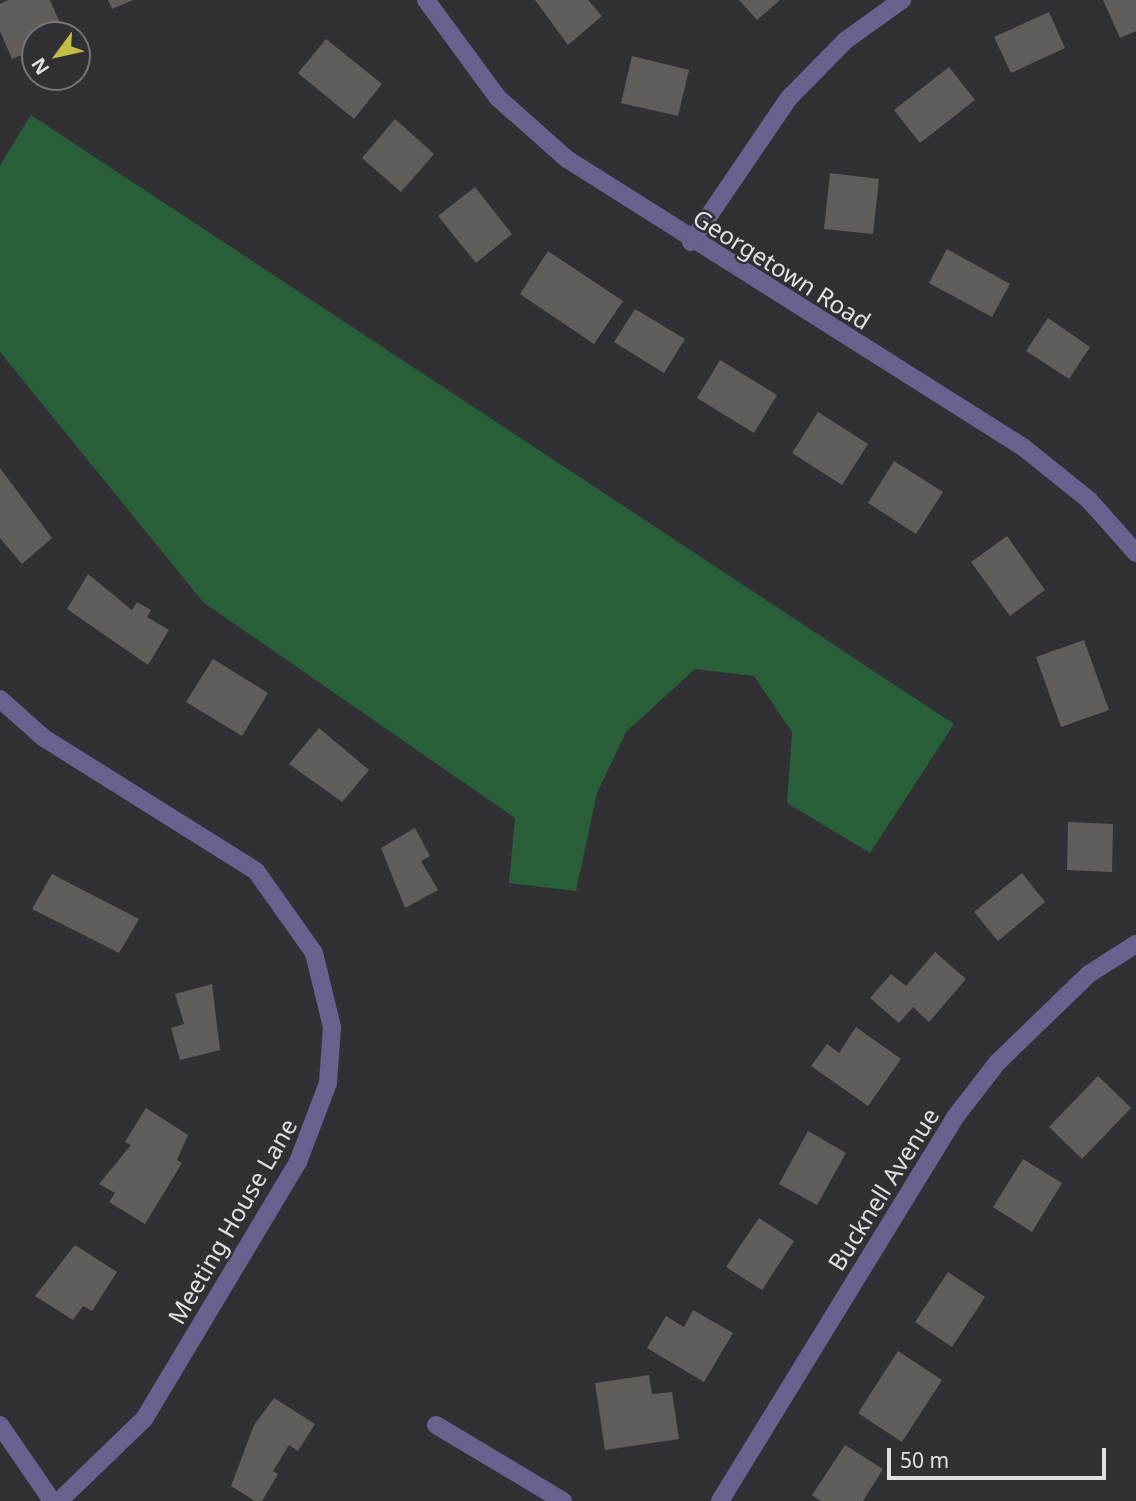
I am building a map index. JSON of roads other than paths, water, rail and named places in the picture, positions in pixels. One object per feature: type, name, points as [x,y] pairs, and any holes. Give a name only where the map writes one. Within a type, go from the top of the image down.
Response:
[{"type":"street","name":"Georgetown Road","points":[[426,0],[516,116],[577,167],[691,242],[1024,447],[1089,500],[1136,553]]},
{"type":"street","points":[[691,242],[789,98],[846,40],[902,0]]},
{"type":"street","name":"Meeting House Lane","points":[[0,699],[44,738],[256,871],[314,953],[332,1027],[328,1083],[298,1162],[145,1418],[59,1501]]},
{"type":"street","name":"Bucknell Avenue","points":[[720,1501],[964,1105],[997,1063],[1088,974],[1136,944]]},
{"type":"street","points":[[436,1424],[563,1501]]},
{"type":"street","points":[[0,1425],[52,1501]]}]
